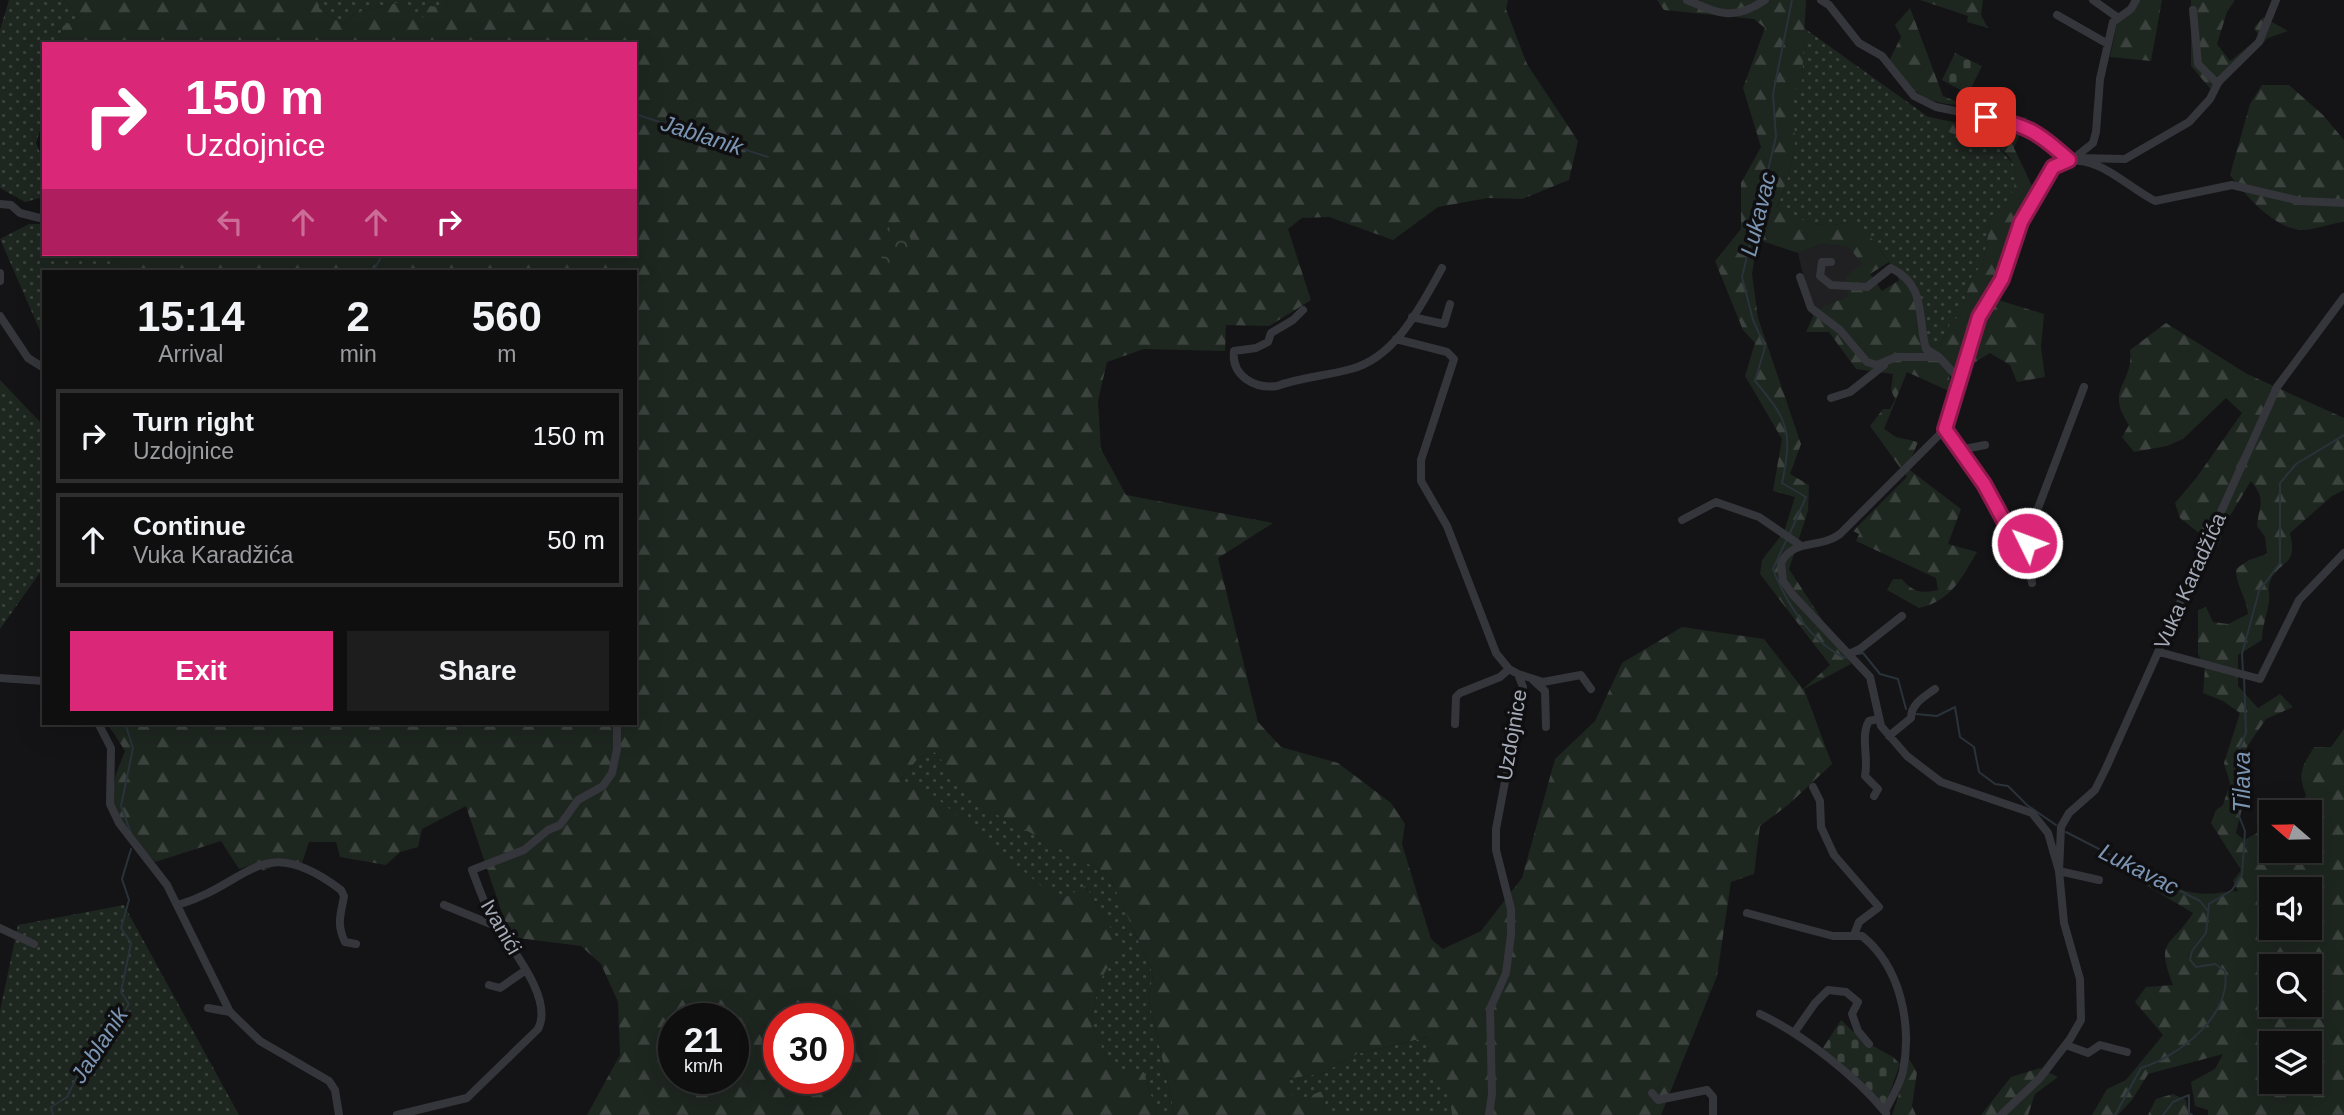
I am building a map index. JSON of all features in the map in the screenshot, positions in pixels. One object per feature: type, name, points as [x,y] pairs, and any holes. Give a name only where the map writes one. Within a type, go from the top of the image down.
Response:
[{"type":"street","points":[[1687,0],[1708,9],[1734,14],[1745,13],[1765,0]]},
{"type":"street","points":[[1821,0],[1829,5],[1859,43],[1882,56],[1913,96],[1936,107],[2020,124],[2038,134],[2069,160],[2085,161],[2112,171],[2155,201],[2232,185],[2300,201],[2344,203]]},
{"type":"street","points":[[2093,0],[2117,17]]},
{"type":"street","points":[[2069,160],[2093,143],[2108,44],[2117,17],[2130,9],[2136,0]]},
{"type":"street","points":[[1682,520],[1716,502],[1759,517],[1800,545],[1831,541],[1840,534],[1945,429],[1979,317],[2002,279],[2021,222],[2053,167],[2087,156],[2119,159],[2130,156],[2189,122],[2210,99],[2217,83],[2259,43],[2276,0]]},
{"type":"street","points":[[2193,10],[2198,64],[2217,83]]},
{"type":"street","points":[[2057,15],[2108,44]]},
{"type":"street","points":[[0,204],[11,205],[20,213],[42,218]]},
{"type":"street","points":[[1830,262],[1822,262],[1820,276],[1830,285],[1867,287],[1891,268],[1904,275],[1921,301],[1920,328],[1926,349],[1939,357],[1959,379]]},
{"type":"street","points":[[1303,310],[1293,320],[1271,333],[1268,342],[1261,347],[1234,351],[1239,371],[1254,385],[1263,388],[1278,386],[1364,365],[1396,339],[1442,268]]},
{"type":"street","points":[[0,273],[0,281]]},
{"type":"street","points":[[1800,278],[1811,308],[1840,330],[1867,362],[1884,365]]},
{"type":"street","name":"Vuka Karadžića","points":[[2001,1115],[2028,1091],[2066,1045],[2081,1020],[2080,979],[2064,923],[2059,872],[2061,827],[2064,819],[2095,790],[2277,387],[2344,297]]},
{"type":"street","points":[[1412,317],[1444,324],[1450,304]]},
{"type":"street","points":[[0,316],[29,358],[42,367]]},
{"type":"street","name":"Uzdojnice","points":[[1396,339],[1447,352],[1454,359],[1421,460],[1421,481],[1447,526],[1496,653],[1513,672],[1523,693],[1496,829],[1496,850],[1511,909],[1511,935],[1506,973],[1490,1009],[1492,1094],[1489,1115]]},
{"type":"street","points":[[1831,398],[1850,392],[1896,358],[1939,357]]},
{"type":"street","points":[[2032,583],[2024,545],[2084,387]]},
{"type":"street","points":[[1945,429],[1984,484],[2015,541],[2024,545]]},
{"type":"street","points":[[1959,450],[1985,445]]},
{"type":"street","name":"Vuka Karadžića","points":[[1800,545],[1784,556],[1781,572],[1783,581],[1870,677],[1878,719],[1889,736],[1907,756],[1941,782],[2032,813],[2048,833],[2059,872]]},
{"type":"street","points":[[2158,652],[2260,679],[2299,600],[2344,553]]},
{"type":"street","points":[[1849,654],[1860,649],[1902,616]]},
{"type":"street","points":[[1455,724],[1456,697],[1460,693],[1513,672],[1543,682],[1581,675],[1591,689]]},
{"type":"street","points":[[0,678],[42,681]]},
{"type":"street","points":[[1532,680],[1545,691],[1546,727]]},
{"type":"street","points":[[1889,736],[1911,718],[1911,711],[1920,700],[1935,690]]},
{"type":"street","points":[[1874,796],[1878,789],[1865,776],[1868,763],[1864,735],[1870,721],[1878,719]]},
{"type":"street","points":[[99,725],[110,742],[112,754],[110,804],[119,823],[155,867],[178,905],[230,1012],[260,1041],[329,1082],[335,1090],[339,1115]]},
{"type":"street","name":"Ivanići","points":[[397,1115],[467,1098],[538,1029],[540,1010],[526,970],[498,927],[472,870],[524,850],[548,830],[560,825],[578,800],[603,786],[612,773],[617,749],[617,728]]},
{"type":"street","points":[[1813,787],[1820,801],[1821,827],[1834,856],[1879,907],[1859,922],[1854,935]]},
{"type":"street","points":[[178,905],[268,861],[290,862],[341,890],[344,896],[338,921],[340,931],[345,942],[356,944]]},
{"type":"street","points":[[2059,872],[2099,880]]},
{"type":"street","points":[[444,905],[498,927]]},
{"type":"street","points":[[1747,913],[1833,936],[1862,936],[1873,945],[1888,968],[1905,1014],[1902,1072],[1886,1113],[1858,1084],[1794,1033],[1760,1014]]},
{"type":"street","points":[[0,928],[34,944]]},
{"type":"street","points":[[489,985],[500,989],[526,970]]},
{"type":"street","points":[[1794,1033],[1815,1003],[1828,990],[1846,992],[1858,1002],[1852,1014],[1858,1031],[1870,1044]]},
{"type":"street","points":[[208,1008],[230,1012]]},
{"type":"street","points":[[2066,1045],[2088,1053],[2100,1045],[2127,1052]]},
{"type":"street","points":[[1652,1093],[1658,1100],[1707,1090],[1713,1097],[1713,1115]]},
{"type":"shaded area","points":[[1821,244],[1850,247],[1862,264],[1848,296],[1817,310],[1813,317],[1798,253]]},
{"type":"green space","points":[[9,0],[65,0],[79,17],[63,26],[58,42],[42,42],[42,124],[36,143],[42,157],[42,198],[25,202],[0,188],[0,30]]},
{"type":"green space","points":[[65,0],[319,0],[319,8],[344,25],[355,13],[396,3],[421,20],[430,6],[445,8],[448,0],[1508,0],[1506,9],[1527,64],[1578,141],[1569,180],[1522,199],[1488,198],[1438,207],[1393,240],[1329,217],[1302,218],[1288,229],[1311,300],[1269,326],[1226,325],[1225,351],[1144,349],[1107,362],[1098,401],[1101,449],[1126,495],[1273,523],[1218,558],[1258,722],[1281,747],[1338,763],[1391,803],[1405,824],[1402,844],[1431,939],[1443,949],[1481,931],[1522,878],[1555,759],[1595,721],[1622,663],[1682,627],[1764,639],[1803,689],[1830,665],[1760,574],[1762,560],[1784,532],[1795,497],[1773,491],[1782,439],[1745,376],[1755,343],[1743,330],[1715,261],[1741,229],[1741,183],[1761,147],[1743,88],[1765,28],[1754,19],[1664,10],[1657,0],[1806,0],[1802,80],[1788,101],[1795,130],[1795,143],[1787,180],[1777,208],[1821,225],[1850,222],[1869,235],[1889,262],[1870,274],[1882,291],[1901,279],[1923,300],[1916,323],[1923,347],[1940,346],[1950,324],[1960,315],[1972,276],[1983,264],[1991,217],[2007,202],[2015,183],[2015,173],[2007,155],[1997,147],[1961,137],[1923,116],[1964,124],[2027,117],[2014,148],[2033,188],[1998,300],[2044,314],[2041,347],[2045,377],[2017,382],[2010,365],[1990,353],[1956,374],[1949,374],[1951,392],[1907,372],[1884,429],[1896,437],[1918,442],[1907,468],[1961,509],[1948,544],[1977,552],[1954,588],[1939,600],[1919,608],[1887,590],[1893,579],[1902,579],[1910,587],[1927,592],[1938,590],[1936,578],[1856,541],[1859,534],[1853,531],[1907,477],[1870,426],[1883,409],[1890,409],[1895,399],[1891,390],[1893,374],[1856,369],[1829,332],[1806,332],[1816,310],[1848,296],[1846,276],[1862,264],[1849,247],[1821,244],[1798,253],[1762,241],[1755,254],[1752,274],[1758,318],[1801,444],[1790,474],[1809,485],[1808,511],[1789,569],[1851,664],[1804,689],[1832,764],[1788,805],[1760,826],[1754,874],[1731,882],[1717,976],[1661,1115],[1452,1115],[1450,1099],[1427,1064],[1428,1037],[1357,1054],[1323,1073],[1287,1079],[1295,1102],[1324,1090],[1325,1115],[1175,1115],[1149,1000],[1153,974],[1109,875],[975,803],[935,752],[919,757],[900,781],[920,784],[1059,901],[1085,886],[1121,945],[1099,982],[1091,1024],[1113,1072],[1144,1072],[1157,1115],[587,1115],[620,1055],[618,1002],[601,964],[581,946],[510,937],[466,806],[422,829],[418,847],[400,852],[386,865],[340,857],[336,842],[309,842],[300,869],[283,862],[263,871],[257,863],[239,869],[221,841],[155,862],[128,834],[110,804],[116,774],[125,751],[109,726],[637,725],[637,270],[129,270],[111,256],[637,256],[637,42],[58,42],[63,26],[79,17]]},
{"type":"green space","points":[[319,0],[448,0],[445,8],[421,21],[396,3],[355,13],[344,25],[319,8]]},
{"type":"green space","points":[[1920,0],[1983,0],[1981,15],[1988,28],[1967,22],[1968,16]]},
{"type":"green space","points":[[2134,0],[2162,0],[2151,61],[2110,57],[2118,19],[2133,13]]},
{"type":"green space","points":[[2191,0],[2235,0],[2227,12],[2217,44],[2230,61],[2260,37],[2254,28],[2263,17],[2288,31],[2268,38],[2214,93],[2191,66]]},
{"type":"green space","points":[[1910,8],[1943,96],[1965,105],[1939,102],[1921,95],[1889,61],[1901,37],[1895,25]]},
{"type":"green space","points":[[1804,28],[1952,134],[1998,147],[2014,165],[2017,182],[2004,208],[1991,217],[1983,264],[1972,276],[1960,315],[1950,324],[1940,346],[1923,348],[1898,278],[1878,247],[1865,234],[1850,222],[1821,225],[1777,209],[1787,181],[1795,143],[1792,116],[1787,101],[1802,80]]},
{"type":"green space","points":[[1955,53],[1982,66],[1968,94],[1942,80]]},
{"type":"green space","points":[[2262,85],[2289,85],[2323,115],[2344,140],[2344,222],[2305,230],[2290,228],[2260,209],[2230,175],[2250,104]]},
{"type":"green space","points":[[897,222],[907,227],[914,251],[900,261],[888,263],[878,255],[885,242],[881,232]]},
{"type":"green space","points":[[29,224],[42,224],[42,256],[111,256],[129,270],[42,270],[42,335],[0,239]]},
{"type":"green space","points":[[2166,323],[2247,374],[2344,418],[2344,490],[2332,496],[2290,533],[2292,553],[2269,585],[2269,602],[2262,640],[2238,655],[2238,686],[2258,708],[2280,694],[2293,707],[2266,719],[2248,745],[2240,766],[2247,788],[2236,833],[2244,840],[2259,832],[2259,863],[2322,863],[2322,800],[2304,800],[2306,795],[2301,775],[2314,747],[2331,747],[2344,729],[2344,1115],[2208,1115],[2208,1110],[2195,1106],[2191,1082],[2215,1069],[2223,1054],[2148,1074],[2132,1100],[2118,1115],[2092,1115],[2107,1089],[2126,1080],[2163,1035],[2135,1002],[2146,987],[2173,985],[2165,951],[2193,913],[2108,863],[2129,868],[2190,892],[2209,894],[2238,891],[2233,881],[2241,870],[2211,823],[2216,810],[2223,805],[2230,783],[2224,763],[2240,713],[2223,701],[2203,693],[2205,669],[2198,654],[2198,610],[2206,607],[2213,622],[2228,624],[2248,614],[2236,569],[2249,560],[2267,554],[2265,537],[2257,526],[2259,493],[2251,481],[2225,524],[2219,544],[2212,554],[2199,533],[2180,518],[2175,503],[2197,477],[2242,413],[2226,398],[2183,439],[2167,446],[2134,452],[2122,437],[2129,425],[2119,402],[2130,361],[2130,350]]},
{"type":"green space","points":[[0,380],[42,424],[42,570],[0,629]]},
{"type":"green space","points":[[935,752],[976,803],[1109,875],[1153,974],[1149,1000],[1175,1115],[1157,1115],[1144,1072],[1113,1072],[1091,1024],[1099,982],[1120,945],[1086,887],[1059,901],[1004,856],[900,781],[919,757]]},
{"type":"green space","points":[[124,905],[239,1115],[0,1115],[0,1011],[18,925]]},
{"type":"green space","points":[[1841,1020],[1861,1039],[1893,1057],[1900,1064],[1885,1106],[1821,1051]]},
{"type":"green space","points":[[1429,1037],[1427,1064],[1451,1099],[1452,1115],[1325,1115],[1324,1090],[1295,1102],[1286,1079],[1323,1073],[1357,1054]]},
{"type":"green space","points":[[1907,1056],[1917,1072],[1912,1106],[1916,1115],[1892,1115],[1904,1079]]},
{"type":"green space","points":[[2040,1068],[2058,1077],[2035,1094],[2028,1115],[1981,1115],[2011,1077]]},
{"type":"green space","points":[[2173,1094],[2186,1100],[2189,1115],[2148,1115],[2156,1099]]},
{"type":"waterway","name":"Lukavac","points":[[1790,533],[1806,497],[1782,483],[1787,451],[1785,427],[1775,406],[1755,381],[1765,347],[1753,320],[1742,277],[1776,137],[1773,94],[1792,0]]},
{"type":"waterway","name":"Jablanik","points":[[637,115],[768,157]]},
{"type":"waterway","name":"Jablanik","points":[[374,270],[382,256]]},
{"type":"waterway","name":"Tilava","points":[[2243,672],[2242,654],[2259,591],[2280,563],[2280,483],[2296,464],[2344,435]]},
{"type":"waterway","name":"Lukavac","points":[[1786,541],[1773,569],[1785,595],[1811,632],[1845,658]]},
{"type":"waterway","name":"Lukavac","points":[[1858,654],[1863,653],[1880,674],[1898,679],[1906,709]]},
{"type":"waterway","name":"Tilava","points":[[2115,1115],[2141,1068],[2171,1054],[2200,1032],[2212,1018],[2225,988],[2225,971],[2215,964],[2196,967],[2190,960],[2192,951],[2206,933],[2209,904],[2232,890],[2242,875],[2245,831],[2237,811],[2245,782],[2239,750],[2246,733],[2244,677]]},
{"type":"waterway","name":"Lukavac","points":[[1916,714],[1937,716],[1955,707],[1960,737],[1974,747],[1979,772],[1995,784],[2008,786],[2027,805],[2056,825]]},
{"type":"waterway","name":"Jablanik","points":[[126,725],[133,748],[121,806],[131,833]]},
{"type":"waterway","name":"Lukavac","points":[[2066,832],[2200,901],[2208,911]]},
{"type":"waterway","name":"Jablanik","points":[[53,1115],[51,1107],[67,1097],[89,1052],[105,1045],[129,1004],[121,992],[131,943],[121,928],[129,900],[122,879],[131,849]]},
{"type":"waterway","name":"Tilava","points":[[2163,1115],[2173,1102],[2189,1095],[2189,1113],[2192,1115]]},
{"type":"route","points":[[1986,117],[2020,124],[2038,134],[2069,160],[2059,162],[2053,167],[2040,185],[2021,222],[2002,279],[1979,317],[1945,429],[1984,484],[2015,541],[2022,546],[2027,543]]}]
